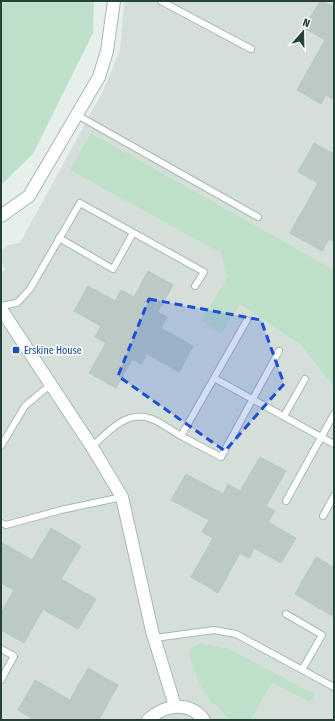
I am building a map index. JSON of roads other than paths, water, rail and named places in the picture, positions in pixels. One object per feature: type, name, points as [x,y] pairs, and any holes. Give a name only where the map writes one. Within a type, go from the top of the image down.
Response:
[{"type":"street","points":[[1,216],[29,196],[98,77],[108,51],[114,1]]},
{"type":"street","points":[[1,309],[92,447],[122,497],[152,631],[175,706]]},
{"type":"street","points":[[148,720],[155,713],[175,706],[192,710],[204,720]]},
{"type":"lane","points":[[161,1],[251,49]]},
{"type":"lane","points":[[77,115],[258,217]]},
{"type":"lane","points":[[1,306],[17,303],[30,289],[80,203],[204,272],[195,286]]},
{"type":"lane","points":[[60,238],[113,269],[134,233]]},
{"type":"lane","points":[[181,436],[247,320]]},
{"type":"lane","points":[[92,447],[106,432],[120,422],[134,416],[152,418],[181,436],[221,457],[279,350]]},
{"type":"lane","points":[[214,378],[334,444]]},
{"type":"lane","points":[[284,416],[305,379]]},
{"type":"lane","points":[[1,446],[25,406],[51,384]]},
{"type":"lane","points":[[286,500],[334,414]]},
{"type":"lane","points":[[323,516],[334,496]]},
{"type":"lane","points":[[1,522],[6,526],[60,510],[122,497]]},
{"type":"lane","points":[[286,614],[322,635],[302,670]]},
{"type":"lane","points":[[155,638],[214,630],[236,634],[334,687]]},
{"type":"lane","points":[[1,649],[14,656],[1,680]]},
{"type":"place","name":"Erskine House","points":[[16,350]]}]
